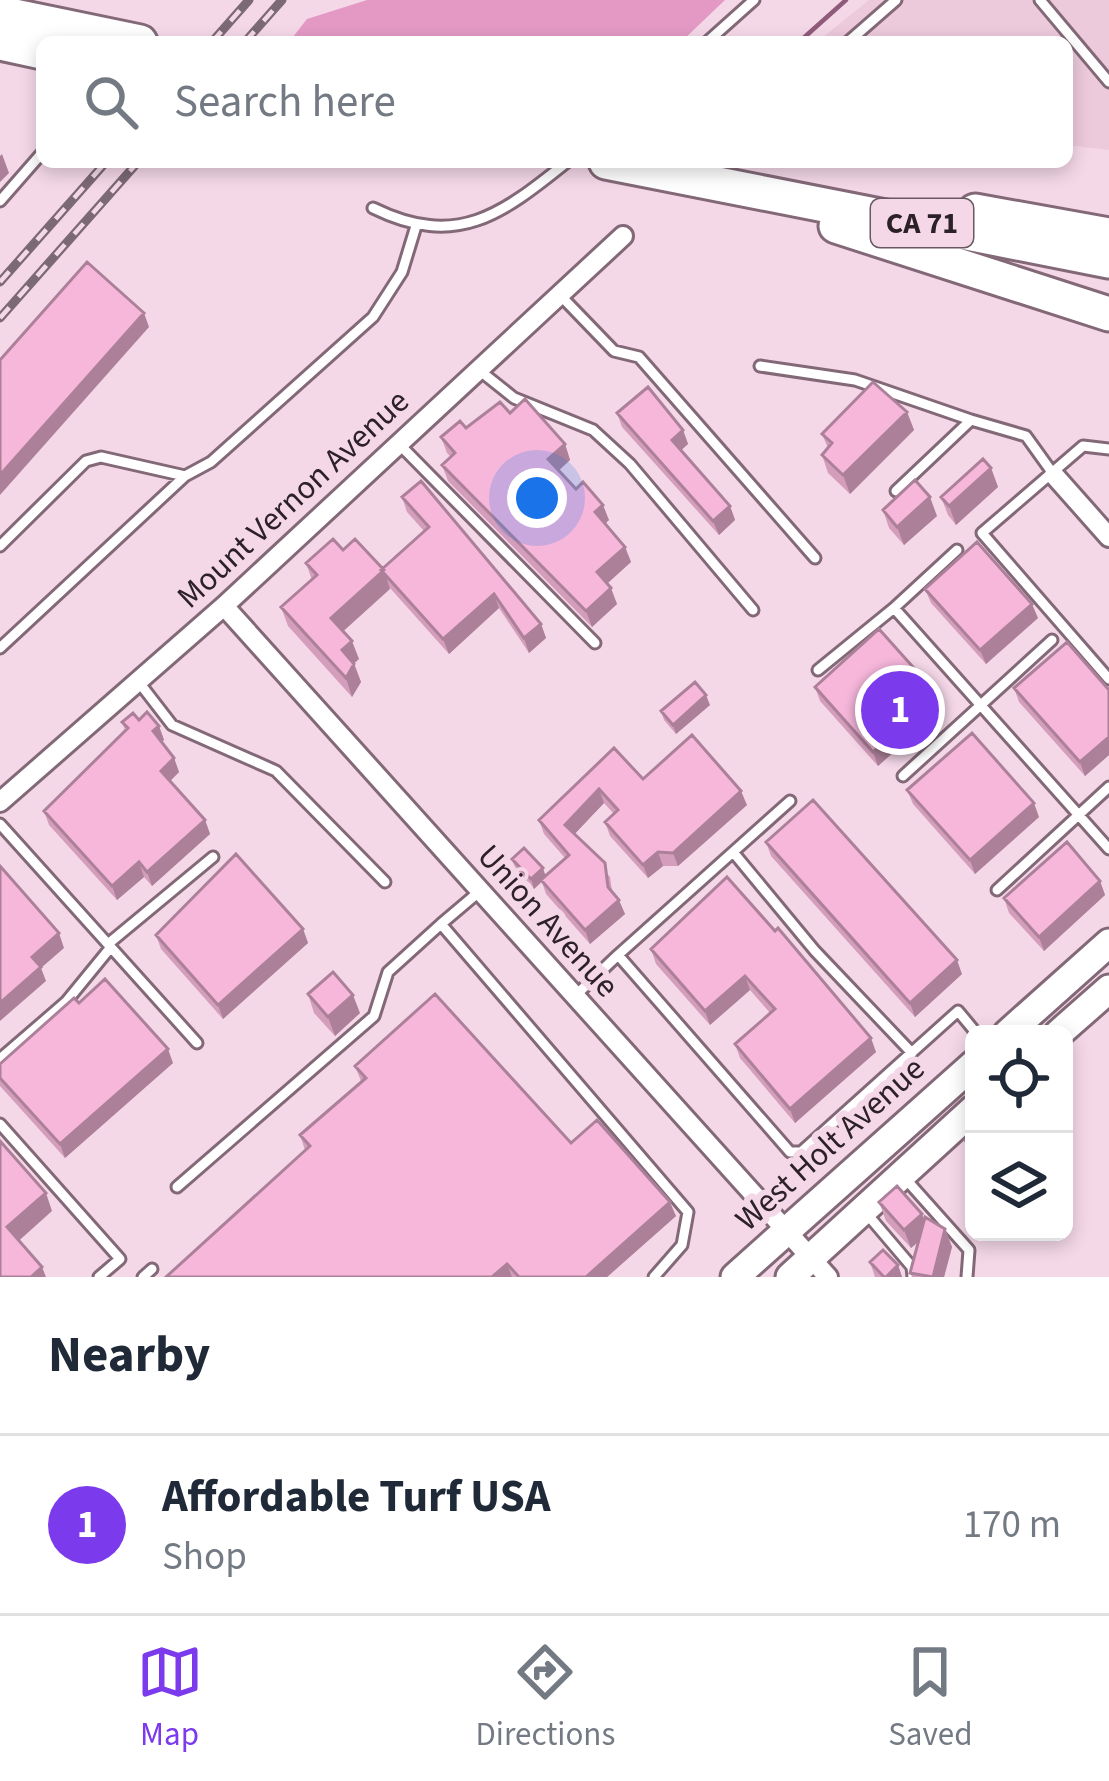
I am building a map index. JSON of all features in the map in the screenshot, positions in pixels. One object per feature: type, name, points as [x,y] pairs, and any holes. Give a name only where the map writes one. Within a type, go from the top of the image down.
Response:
[{"type":"highway","points":[[19,0],[117,36]]},
{"type":"highway","points":[[0,13],[111,36]]},
{"type":"highway","points":[[0,44],[36,51]]},
{"type":"highway","name":"CA 71","points":[[662,168],[971,210],[1109,235]]},
{"type":"highway","points":[[719,174],[790,213],[1109,314]]},
{"type":"highway","name":"CA 71","points":[[719,174],[1109,261]]},
{"type":"highway","points":[[971,210],[1109,221]]},
{"type":"main road","points":[[1017,1025],[1109,943]]},
{"type":"main road","points":[[1068,1025],[1109,989]]},
{"type":"main road","name":"West Holt Avenue","points":[[735,1277],[965,1072]]},
{"type":"main road","points":[[790,1277],[820,1267],[863,1210],[965,1117]]},
{"type":"street","name":"Mount Vernon Avenue","points":[[0,802],[224,606],[623,236]]},
{"type":"street","points":[[1054,475],[1109,537]]},
{"type":"street","name":"Union Avenue","points":[[224,606],[820,1267]]},
{"type":"lane","points":[[714,36],[754,0]]},
{"type":"lane","points":[[855,36],[896,0]]},
{"type":"lane","points":[[1040,0],[1070,36]]},
{"type":"lane","points":[[1073,39],[1109,82]]},
{"type":"lane","points":[[0,201],[36,160]]},
{"type":"lane","points":[[373,208],[416,226],[484,220],[525,197],[560,168]]},
{"type":"lane","points":[[0,648],[185,476],[212,462],[373,317],[401,272],[416,226]]},
{"type":"lane","points":[[560,295],[614,351],[639,356],[815,558]]},
{"type":"lane","points":[[760,366],[855,380],[1026,436],[1054,475]]},
{"type":"lane","points":[[479,370],[514,398],[593,430],[630,464],[752,610]]},
{"type":"lane","points":[[896,491],[971,420]]},
{"type":"lane","points":[[399,444],[595,644]]},
{"type":"lane","points":[[1109,449],[1083,446],[982,533],[1109,679]]},
{"type":"lane","points":[[0,546],[86,461],[101,457],[185,476]]},
{"type":"lane","points":[[818,670],[957,550]]},
{"type":"lane","points":[[894,608],[1109,849]]},
{"type":"lane","points":[[902,776],[1052,640]]},
{"type":"lane","points":[[138,681],[172,725],[276,771],[385,882]]},
{"type":"lane","points":[[998,890],[1109,787]]},
{"type":"lane","points":[[575,996],[790,801]]},
{"type":"lane","points":[[0,824],[197,1042]]},
{"type":"lane","points":[[733,853],[815,951],[912,1053]]},
{"type":"lane","points":[[0,1059],[66,1002],[109,946],[213,856]]},
{"type":"lane","points":[[177,1187],[374,1016],[388,972],[480,891]]},
{"type":"lane","points":[[441,924],[688,1212],[682,1245],[654,1277]]},
{"type":"lane","points":[[618,955],[790,1152],[801,1152],[958,1011],[970,1025]]},
{"type":"lane","points":[[0,1124],[120,1259],[100,1277]]},
{"type":"lane","points":[[901,1174],[969,1250],[967,1277]]},
{"type":"lane","points":[[863,1210],[912,1267],[913,1277]]},
{"type":"shaded area","points":[[367,0],[725,0],[687,36],[294,36],[307,19]]},
{"type":"shaded area","points":[[869,0],[1109,0],[1109,150],[1073,146],[1073,36],[824,36]]},
{"type":"building","points":[[87,262],[144,313],[0,475],[0,360]]},
{"type":"building","points":[[873,382],[907,412],[843,475],[822,455],[832,443],[822,434]]},
{"type":"building","points":[[648,387],[683,430],[672,440],[730,506],[713,521],[617,413]]},
{"type":"building","points":[[525,399],[565,444],[548,459],[576,489],[583,482],[603,505],[595,512],[625,547],[597,572],[611,588],[586,611],[442,465],[455,453],[441,437],[460,421],[466,428],[500,402],[510,413]]},
{"type":"building","points":[[983,459],[991,468],[949,506],[941,497]]},
{"type":"building","points":[[915,480],[930,497],[897,527],[883,510]]},
{"type":"building","points":[[421,481],[541,624],[524,638],[494,594],[443,639],[381,570],[429,527],[402,497]]},
{"type":"building","points":[[333,539],[343,550],[355,539],[384,570],[331,618],[352,641],[342,650],[354,664],[346,678],[281,607],[317,575],[306,563]]},
{"type":"building","points":[[977,542],[1032,604],[980,650],[925,589]]},
{"type":"building","points":[[879,629],[937,694],[873,752],[815,687]]},
{"type":"building","points":[[1067,642],[1109,690],[1109,737],[1080,762],[1014,688]]},
{"type":"building","points":[[695,682],[706,695],[673,725],[661,711]]},
{"type":"building","points":[[147,712],[159,726],[153,731],[174,758],[161,771],[205,820],[147,872],[139,862],[112,886],[44,811],[128,728],[122,722],[133,713],[139,720]]},
{"type":"building","points":[[972,733],[1034,803],[970,860],[907,790]]},
{"type":"building","points":[[692,735],[741,791],[673,853],[658,852],[643,865],[605,822],[618,810],[599,789],[565,825],[605,863],[608,887],[619,900],[585,930],[541,880],[569,855],[539,820],[614,748],[643,779]]},
{"type":"building","points":[[813,800],[957,960],[910,1003],[766,842]]},
{"type":"building","points":[[1067,842],[1100,881],[1039,937],[1004,898]]},
{"type":"building","points":[[524,848],[543,868],[531,879],[512,859]]},
{"type":"building","points":[[236,854],[303,929],[218,1005],[156,935]]},
{"type":"building","points":[[0,866],[59,933],[32,957],[41,967],[0,1003]]},
{"type":"building","points":[[727,877],[775,931],[778,928],[871,1038],[790,1109],[735,1044],[775,1009],[745,976],[705,1011],[651,949]]},
{"type":"building","points":[[333,972],[353,995],[328,1017],[308,994]]},
{"type":"building","points":[[105,979],[168,1049],[60,1144],[0,1078],[0,1064],[74,998],[79,1003]]},
{"type":"building","points":[[435,994],[571,1143],[597,1120],[670,1202],[586,1277],[519,1277],[507,1264],[492,1277],[166,1277],[310,1146],[300,1135],[366,1078],[355,1066]]},
{"type":"building","points":[[0,1141],[46,1193],[7,1227],[42,1267],[31,1277],[0,1277]]},
{"type":"building","points":[[897,1186],[922,1214],[904,1230],[879,1202]]},
{"type":"building","points":[[925,1217],[945,1229],[933,1277],[910,1273]]},
{"type":"building","points":[[883,1250],[898,1265],[886,1277],[870,1262]]},
{"type":"waterway","points":[[806,36],[846,0]]},
{"type":"railway","points":[[217,36],[249,0]]},
{"type":"railway","points":[[250,36],[282,0]]},
{"type":"railway","points":[[0,282],[101,168]]},
{"type":"railway","points":[[0,318],[133,168]]},
{"type":"place","name":"Affordable Turf USA","points":[[900,710]]}]
